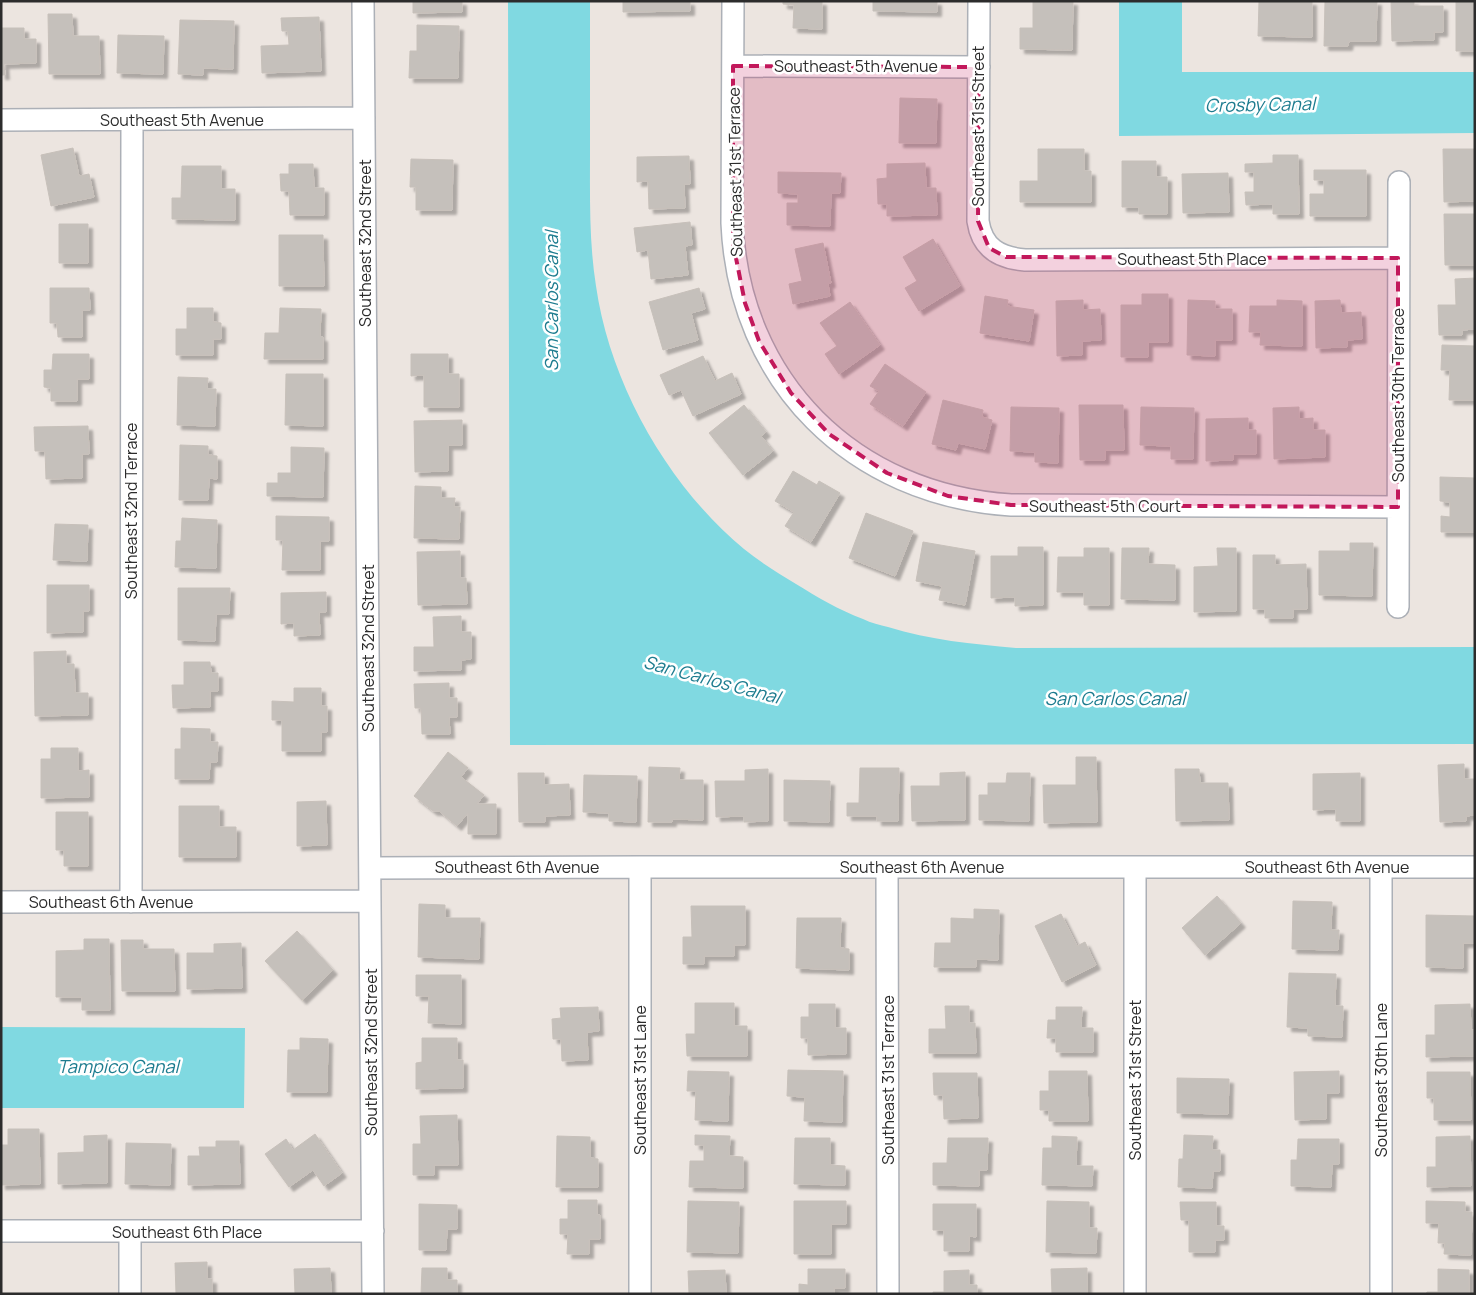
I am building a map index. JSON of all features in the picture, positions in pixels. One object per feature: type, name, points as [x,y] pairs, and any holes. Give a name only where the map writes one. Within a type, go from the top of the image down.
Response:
[{"type":"street","name":"Southeast 32nd Street","points":[[363,1],[373,1294]]},
{"type":"street","name":"Southeast 31st Terrace","points":[[733,1],[732,230],[741,290],[751,322],[779,376],[804,408],[829,434]]},
{"type":"street","name":"Southeast 31st Street","points":[[979,1],[978,221],[981,234],[989,248]]},
{"type":"street","name":"Southeast 5th Avenue","points":[[733,66],[979,67]]},
{"type":"street","name":"Southeast 5th Avenue","points":[[1,120],[364,118]]},
{"type":"street","name":"Southeast 32nd Terrace","points":[[131,902],[132,120]]},
{"type":"street","name":"Southeast 30th Terrace","points":[[1398,607],[1399,182]]},
{"type":"street","name":"Southeast 5th Place","points":[[989,248],[1006,257],[1025,260],[1398,258]]},
{"type":"street","name":"Southeast 5th Court","points":[[829,434],[868,463],[907,482],[948,496],[990,504],[1398,507]]},
{"type":"street","name":"Southeast 31st Lane","points":[[640,867],[640,1294]]},
{"type":"street","name":"Southeast 31st Terrace","points":[[887,867],[888,1294]]},
{"type":"street","name":"Southeast 31st Street","points":[[1135,867],[1135,1294]]},
{"type":"street","name":"Southeast 30th Lane","points":[[1381,867],[1381,1294]]},
{"type":"street","name":"Southeast 6th Avenue","points":[[370,868],[1475,867]]},
{"type":"street","name":"Southeast 6th Avenue","points":[[1,902],[370,901]]},
{"type":"street","name":"Southeast 6th Place","points":[[1,1231],[373,1231]]},
{"type":"street","points":[[130,1232],[130,1294]]},
{"type":"highlighted area","points":[[733,66],[979,67],[978,221],[989,248],[1006,257],[1398,258],[1398,507],[1011,505],[948,496],[887,473],[829,434],[791,393],[759,341],[745,303],[733,243]]},
{"type":"water","name":"San Carlos Canal","points":[[508,1],[590,1],[591,236],[596,286],[603,323],[614,360],[629,396],[667,464],[716,524],[750,554],[776,572],[845,612],[879,625],[920,635],[967,643],[1016,648],[1475,647],[1475,744],[510,745]]},
{"type":"water","name":"Crosby Canal","points":[[1119,1],[1182,1],[1182,72],[1475,72],[1475,133],[1119,136]]},
{"type":"water","name":"Tampico Canal","points":[[1,1027],[245,1028],[244,1108],[1,1108]]},
{"type":"building","points":[[413,1],[462,1],[462,12],[413,13]]},
{"type":"building","points":[[623,1],[690,1],[690,11],[623,12]]},
{"type":"building","points":[[783,1],[822,1],[822,29],[793,28],[794,5],[783,4]]},
{"type":"building","points":[[873,1],[937,1],[937,12],[873,11]]},
{"type":"building","points":[[1033,1],[1073,1],[1072,50],[1020,49],[1020,28],[1033,28]]},
{"type":"building","points":[[1259,1],[1312,1],[1312,37],[1258,36]]},
{"type":"building","points":[[1325,1],[1377,1],[1376,41],[1349,41],[1348,46],[1324,46]]},
{"type":"building","points":[[1391,1],[1414,1],[1414,6],[1443,6],[1443,32],[1434,32],[1434,40],[1392,41]]},
{"type":"building","points":[[1456,1],[1475,1],[1475,51],[1456,51]]},
{"type":"building","points":[[48,14],[72,14],[73,36],[99,36],[100,74],[49,74]]},
{"type":"building","points":[[319,17],[321,71],[262,73],[261,46],[289,45],[288,31],[282,31],[281,18]]},
{"type":"building","points":[[180,20],[234,21],[233,69],[203,68],[203,75],[178,74]]},
{"type":"building","points":[[417,25],[459,26],[458,78],[409,78],[410,51],[417,51]]},
{"type":"building","points":[[1,28],[24,28],[24,39],[36,39],[36,63],[4,64],[5,75],[1,75]]},
{"type":"building","points":[[118,35],[164,36],[163,74],[117,73]]},
{"type":"building","points":[[900,98],[937,99],[936,143],[899,143]]},
{"type":"building","points":[[73,148],[79,176],[89,174],[94,197],[51,206],[41,155]]},
{"type":"building","points":[[1038,149],[1084,149],[1084,171],[1091,171],[1091,202],[1020,202],[1020,181],[1038,181]]},
{"type":"building","points":[[1443,149],[1475,149],[1475,201],[1444,202]]},
{"type":"building","points":[[1273,155],[1298,155],[1299,214],[1273,214],[1273,204],[1246,205],[1245,192],[1254,192],[1254,172],[1245,172],[1245,164],[1273,163]]},
{"type":"building","points":[[689,156],[690,184],[684,184],[685,208],[649,209],[648,181],[637,182],[637,157]]},
{"type":"building","points":[[411,159],[453,160],[452,210],[416,210],[416,187],[410,187]]},
{"type":"building","points":[[1122,161],[1156,161],[1156,177],[1167,177],[1167,214],[1139,214],[1139,207],[1122,207]]},
{"type":"building","points":[[925,163],[926,188],[936,188],[937,215],[887,216],[887,204],[878,204],[877,179],[887,178],[887,164]]},
{"type":"building","points":[[289,164],[313,164],[314,188],[324,188],[324,215],[290,215],[289,191],[281,191],[280,174],[289,174]]},
{"type":"building","points":[[182,166],[221,166],[221,189],[235,189],[235,220],[172,219],[172,198],[181,198]]},
{"type":"building","points":[[1314,170],[1366,170],[1366,216],[1310,216],[1310,194],[1324,194],[1324,180],[1314,180]]},
{"type":"building","points":[[778,172],[841,173],[840,193],[831,193],[830,226],[787,225],[787,203],[798,203],[798,194],[778,193]]},
{"type":"building","points":[[1228,173],[1229,212],[1183,213],[1182,174]]},
{"type":"building","points":[[1444,214],[1475,214],[1475,265],[1445,265]]},
{"type":"building","points":[[690,222],[692,245],[685,246],[688,275],[651,279],[648,250],[637,252],[634,228]]},
{"type":"building","points":[[59,224],[88,224],[88,263],[59,263]]},
{"type":"building","points":[[279,235],[323,235],[324,286],[279,286]]},
{"type":"building","points":[[933,239],[960,286],[919,311],[905,288],[917,281],[903,257]]},
{"type":"building","points":[[823,243],[831,283],[828,284],[830,296],[793,304],[789,284],[802,281],[795,249]]},
{"type":"building","points":[[1475,278],[1475,329],[1462,330],[1462,335],[1439,335],[1438,305],[1456,305],[1455,279]]},
{"type":"building","points":[[50,288],[89,288],[90,310],[82,310],[82,337],[58,337],[57,323],[50,323]]},
{"type":"building","points":[[699,288],[705,309],[691,313],[698,340],[663,350],[649,302]]},
{"type":"building","points":[[1142,294],[1168,294],[1168,342],[1148,342],[1148,357],[1121,357],[1121,305],[1142,305]]},
{"type":"building","points":[[985,296],[1008,300],[1007,306],[1034,310],[1029,341],[980,333]]},
{"type":"building","points":[[1083,300],[1083,310],[1100,309],[1101,340],[1082,341],[1082,355],[1057,356],[1056,301]]},
{"type":"building","points":[[1188,300],[1215,301],[1215,309],[1232,309],[1232,340],[1215,340],[1215,356],[1187,355]]},
{"type":"building","points":[[1277,300],[1302,301],[1302,346],[1260,345],[1261,332],[1249,332],[1250,306],[1277,306]]},
{"type":"building","points":[[1340,300],[1341,313],[1361,312],[1362,339],[1347,340],[1347,347],[1316,348],[1315,301]]},
{"type":"building","points":[[850,302],[880,345],[839,374],[825,354],[837,346],[820,323]]},
{"type":"building","points":[[187,308],[213,308],[213,322],[221,323],[221,339],[213,339],[213,355],[176,355],[176,329],[187,329]]},
{"type":"building","points":[[280,308],[321,309],[320,337],[323,337],[323,359],[264,359],[265,333],[279,333]]},
{"type":"building","points":[[1442,345],[1475,346],[1475,400],[1449,400],[1450,370],[1441,370]]},
{"type":"building","points":[[53,354],[89,354],[89,379],[77,379],[77,401],[51,401],[51,388],[44,387],[44,370],[52,370]]},
{"type":"building","points":[[411,354],[448,354],[448,374],[459,374],[459,407],[424,407],[424,375],[411,376]]},
{"type":"building","points":[[703,356],[715,381],[732,373],[741,394],[693,416],[681,390],[669,395],[660,375]]},
{"type":"building","points":[[885,364],[926,392],[903,426],[870,404],[879,391],[870,386]]},
{"type":"building","points":[[286,374],[323,374],[323,426],[285,425]]},
{"type":"building","points":[[178,377],[208,378],[207,389],[216,389],[215,426],[177,425]]},
{"type":"building","points":[[943,400],[983,410],[982,417],[992,420],[985,449],[958,443],[956,450],[932,444]]},
{"type":"building","points":[[744,405],[766,432],[761,436],[773,451],[743,475],[709,433]]},
{"type":"building","points":[[1079,405],[1123,405],[1124,450],[1105,450],[1105,460],[1080,460]]},
{"type":"building","points":[[1011,407],[1059,408],[1058,463],[1035,462],[1035,452],[1010,451]]},
{"type":"building","points":[[1141,407],[1194,408],[1193,459],[1171,459],[1171,446],[1140,445]]},
{"type":"building","points":[[1299,407],[1299,419],[1313,418],[1313,430],[1325,430],[1325,457],[1274,459],[1273,408]]},
{"type":"building","points":[[1248,418],[1248,430],[1256,430],[1256,454],[1233,454],[1233,460],[1206,461],[1206,419]]},
{"type":"building","points":[[462,420],[462,445],[448,445],[448,471],[415,472],[414,421]]},
{"type":"building","points":[[88,426],[89,454],[82,454],[82,478],[46,479],[45,451],[35,451],[34,427]]},
{"type":"building","points":[[180,445],[208,446],[208,455],[217,456],[217,479],[209,478],[208,500],[179,500]]},
{"type":"building","points":[[291,447],[324,448],[323,497],[267,496],[267,483],[278,483],[278,473],[291,473]]},
{"type":"building","points":[[793,471],[817,485],[819,481],[840,493],[811,542],[785,526],[794,512],[775,501]]},
{"type":"building","points":[[1440,477],[1475,478],[1475,532],[1441,532],[1441,516],[1450,517],[1450,502],[1440,501]]},
{"type":"building","points":[[415,486],[441,487],[441,498],[455,498],[454,507],[460,507],[459,539],[414,538]]},
{"type":"building","points":[[866,513],[913,531],[895,576],[849,558]]},
{"type":"building","points":[[276,516],[329,517],[329,541],[320,541],[320,570],[282,570],[283,540],[276,540]]},
{"type":"building","points":[[182,518],[217,520],[216,568],[175,567],[176,541],[181,541]]},
{"type":"building","points":[[55,524],[88,525],[87,561],[53,560]]},
{"type":"building","points":[[923,542],[975,551],[965,605],[939,600],[942,586],[916,581]]},
{"type":"building","points":[[1350,543],[1373,543],[1372,596],[1319,595],[1319,551],[1350,551]]},
{"type":"building","points":[[1018,547],[1043,547],[1043,605],[1015,606],[1015,597],[991,598],[991,556],[1018,556]]},
{"type":"building","points":[[1084,548],[1109,548],[1109,605],[1084,605],[1084,592],[1057,592],[1058,557],[1084,557]]},
{"type":"building","points":[[1122,548],[1149,548],[1148,564],[1175,565],[1175,600],[1121,599]]},
{"type":"building","points":[[1217,548],[1236,548],[1236,611],[1194,612],[1194,567],[1218,566]]},
{"type":"building","points":[[460,551],[460,578],[466,578],[467,604],[418,605],[417,552]]},
{"type":"building","points":[[1253,555],[1275,555],[1275,565],[1306,564],[1307,609],[1293,609],[1293,618],[1265,618],[1265,609],[1253,609]]},
{"type":"building","points":[[47,585],[89,585],[89,611],[83,611],[83,632],[47,633]]},
{"type":"building","points":[[178,588],[230,588],[229,614],[216,614],[215,641],[178,640]]},
{"type":"building","points":[[326,592],[326,612],[319,612],[320,635],[294,636],[294,623],[281,624],[281,593]]},
{"type":"building","points":[[461,616],[461,632],[471,632],[471,659],[461,660],[461,670],[414,671],[414,647],[434,647],[433,617]]},
{"type":"building","points":[[66,651],[66,664],[74,664],[75,693],[88,693],[88,715],[35,716],[34,652]]},
{"type":"building","points":[[184,662],[210,662],[211,673],[218,673],[218,691],[210,691],[210,707],[173,708],[172,685],[184,685]]},
{"type":"building","points":[[449,683],[449,698],[457,698],[457,717],[449,717],[450,734],[422,734],[421,708],[415,708],[414,684]]},
{"type":"building","points":[[294,688],[321,688],[321,706],[327,706],[327,732],[321,732],[321,751],[282,751],[282,720],[272,720],[272,701],[294,702]]},
{"type":"building","points":[[181,728],[210,729],[210,742],[218,742],[217,762],[210,762],[209,779],[175,779],[175,749],[181,749]]},
{"type":"building","points":[[51,748],[78,748],[78,771],[89,770],[89,797],[41,798],[41,759],[51,759]]},
{"type":"building","points":[[448,752],[468,768],[461,777],[484,795],[477,804],[496,804],[496,834],[468,834],[468,813],[457,826],[439,811],[433,811],[414,796]]},
{"type":"building","points":[[1076,757],[1096,757],[1097,822],[1044,823],[1043,785],[1076,785]]},
{"type":"building","points":[[1464,764],[1464,779],[1475,779],[1475,815],[1466,816],[1466,821],[1440,822],[1438,765]]},
{"type":"building","points":[[649,767],[680,768],[679,780],[703,780],[703,820],[672,819],[672,822],[648,822]]},
{"type":"building","points":[[860,768],[899,768],[898,821],[877,821],[877,816],[847,816],[847,803],[859,803]]},
{"type":"building","points":[[768,769],[768,821],[744,822],[744,816],[716,817],[715,781],[745,781],[745,770]]},
{"type":"building","points":[[1175,769],[1199,769],[1200,783],[1228,783],[1229,820],[1176,821]]},
{"type":"building","points":[[965,772],[965,820],[912,821],[911,786],[940,786],[940,773]]},
{"type":"building","points":[[518,773],[544,773],[544,785],[569,784],[570,815],[545,816],[545,822],[519,822]]},
{"type":"building","points":[[1007,773],[1030,773],[1029,821],[979,820],[979,795],[988,795],[988,783],[1006,783]]},
{"type":"building","points":[[1360,773],[1360,821],[1336,821],[1336,809],[1313,810],[1313,774]]},
{"type":"building","points":[[584,775],[637,776],[636,822],[609,821],[609,813],[583,812]]},
{"type":"building","points":[[784,780],[830,781],[829,822],[784,821]]},
{"type":"building","points":[[326,801],[327,845],[297,846],[297,802]]},
{"type":"building","points":[[179,806],[219,806],[219,827],[236,827],[236,857],[179,857]]},
{"type":"building","points":[[56,812],[88,812],[88,866],[64,866],[64,850],[56,850]]},
{"type":"building","points":[[1217,896],[1241,923],[1205,955],[1182,928]]},
{"type":"building","points":[[1293,901],[1332,902],[1331,930],[1339,930],[1338,950],[1292,949]]},
{"type":"building","points":[[419,904],[445,905],[445,918],[480,918],[479,959],[418,957]]},
{"type":"building","points":[[691,906],[745,906],[745,945],[734,945],[734,956],[704,956],[704,964],[683,964],[683,937],[692,937]]},
{"type":"building","points":[[974,909],[999,910],[998,960],[976,959],[976,967],[934,967],[935,943],[951,943],[951,918],[974,919]]},
{"type":"building","points":[[1061,914],[1077,946],[1085,942],[1096,965],[1062,982],[1035,926]]},
{"type":"building","points":[[1426,915],[1475,916],[1475,943],[1463,943],[1463,968],[1426,967]]},
{"type":"building","points":[[797,918],[841,918],[840,948],[849,949],[849,970],[796,968]]},
{"type":"building","points":[[297,931],[333,970],[302,1000],[265,961]]},
{"type":"building","points":[[84,939],[109,939],[110,1010],[82,1010],[82,997],[56,997],[56,951],[84,950]]},
{"type":"building","points":[[121,940],[143,940],[143,949],[174,949],[175,991],[122,991]]},
{"type":"building","points":[[241,943],[242,988],[187,989],[187,953],[214,953],[214,944]]},
{"type":"building","points":[[1289,973],[1336,974],[1335,1006],[1343,1006],[1342,1037],[1308,1036],[1308,1028],[1287,1027]]},
{"type":"building","points":[[416,975],[461,975],[461,1024],[428,1023],[429,996],[416,996]]},
{"type":"building","points":[[695,1003],[734,1003],[734,1026],[747,1026],[747,1056],[687,1056],[686,1034],[695,1034]]},
{"type":"building","points":[[809,1004],[835,1004],[835,1028],[846,1028],[846,1054],[808,1055],[808,1038],[801,1038],[801,1017],[809,1017]]},
{"type":"building","points":[[1470,1004],[1471,1030],[1475,1030],[1475,1056],[1426,1057],[1426,1035],[1435,1035],[1435,1005]]},
{"type":"building","points":[[945,1006],[969,1006],[969,1023],[975,1023],[976,1053],[929,1053],[929,1029],[946,1029]]},
{"type":"building","points":[[598,1007],[599,1031],[587,1032],[588,1060],[562,1061],[561,1039],[553,1039],[552,1019],[561,1018],[560,1008]]},
{"type":"building","points":[[1056,1007],[1082,1007],[1081,1028],[1093,1028],[1093,1052],[1056,1052],[1056,1038],[1047,1038],[1048,1020],[1056,1020]]},
{"type":"building","points":[[300,1038],[328,1039],[327,1092],[287,1092],[288,1050],[300,1050]]},
{"type":"building","points":[[422,1038],[457,1038],[457,1060],[463,1060],[463,1088],[416,1089],[416,1063],[422,1062]]},
{"type":"building","points":[[788,1070],[843,1071],[842,1122],[804,1121],[805,1097],[787,1096]]},
{"type":"building","points":[[688,1071],[729,1072],[728,1121],[695,1120],[696,1091],[687,1091]]},
{"type":"building","points":[[1049,1071],[1087,1071],[1088,1121],[1049,1121],[1049,1110],[1040,1110],[1040,1091],[1049,1091]]},
{"type":"building","points":[[1339,1071],[1339,1093],[1326,1093],[1326,1119],[1295,1120],[1294,1072]]},
{"type":"building","points":[[1427,1072],[1470,1072],[1471,1120],[1434,1120],[1434,1098],[1427,1098]]},
{"type":"building","points":[[933,1073],[977,1073],[978,1118],[944,1119],[943,1095],[934,1095]]},
{"type":"building","points":[[1177,1078],[1229,1079],[1228,1114],[1177,1113]]},
{"type":"building","points":[[457,1115],[458,1165],[434,1165],[434,1175],[413,1175],[413,1144],[421,1144],[420,1116]]},
{"type":"building","points":[[8,1129],[39,1129],[40,1184],[1,1185],[1,1145],[8,1145]]},
{"type":"building","points":[[315,1134],[342,1173],[324,1186],[313,1170],[289,1187],[265,1154],[286,1139],[293,1150]]},
{"type":"building","points":[[107,1135],[107,1183],[58,1184],[58,1153],[84,1152],[84,1136]]},
{"type":"building","points":[[695,1135],[730,1136],[729,1156],[743,1157],[743,1188],[689,1187],[690,1161],[704,1161],[704,1145],[695,1145]]},
{"type":"building","points":[[1184,1135],[1213,1136],[1212,1150],[1220,1150],[1220,1171],[1213,1171],[1212,1188],[1178,1187],[1179,1159],[1183,1159]]},
{"type":"building","points":[[557,1136],[590,1137],[590,1158],[598,1159],[598,1187],[556,1187]]},
{"type":"building","points":[[1052,1136],[1077,1137],[1076,1166],[1093,1166],[1092,1186],[1042,1185],[1043,1148],[1052,1148]]},
{"type":"building","points":[[1470,1136],[1471,1186],[1427,1187],[1427,1167],[1436,1167],[1436,1137]]},
{"type":"building","points":[[795,1138],[830,1138],[830,1165],[845,1166],[845,1185],[794,1184]]},
{"type":"building","points":[[948,1138],[988,1138],[987,1170],[979,1170],[979,1186],[933,1185],[933,1163],[947,1163]]},
{"type":"building","points":[[1298,1139],[1339,1139],[1339,1164],[1332,1164],[1331,1187],[1291,1186],[1291,1160],[1297,1160]]},
{"type":"building","points":[[216,1141],[239,1141],[240,1184],[188,1185],[188,1156],[200,1156],[199,1147],[216,1147]]},
{"type":"building","points":[[126,1143],[171,1144],[170,1185],[125,1184]]},
{"type":"building","points":[[568,1200],[597,1200],[597,1215],[600,1215],[600,1239],[589,1239],[589,1254],[567,1254],[568,1234],[560,1234],[560,1219],[568,1219]]},
{"type":"building","points":[[688,1201],[739,1202],[738,1253],[687,1252]]},
{"type":"building","points":[[794,1201],[846,1201],[846,1224],[831,1224],[831,1254],[794,1254]]},
{"type":"building","points":[[1047,1201],[1089,1202],[1089,1228],[1097,1228],[1096,1253],[1046,1252]]},
{"type":"building","points":[[1426,1201],[1465,1202],[1465,1212],[1472,1212],[1471,1255],[1444,1254],[1445,1243],[1438,1243],[1439,1223],[1426,1223]]},
{"type":"building","points":[[1180,1202],[1216,1202],[1216,1226],[1224,1226],[1224,1240],[1215,1240],[1215,1252],[1189,1252],[1189,1220],[1181,1220]]},
{"type":"building","points":[[419,1204],[457,1205],[457,1229],[447,1229],[446,1250],[419,1250]]},
{"type":"building","points":[[933,1204],[976,1204],[976,1237],[969,1236],[969,1251],[944,1251],[944,1230],[933,1230]]},
{"type":"building","points":[[207,1262],[207,1279],[212,1279],[212,1294],[176,1294],[175,1263]]},
{"type":"building","points":[[330,1268],[331,1294],[295,1294],[294,1269]]},
{"type":"building","points":[[422,1268],[447,1268],[447,1280],[457,1280],[457,1294],[421,1294]]},
{"type":"building","points":[[1087,1268],[1087,1294],[1052,1294],[1051,1269]]},
{"type":"building","points":[[808,1269],[845,1269],[845,1288],[834,1288],[834,1294],[799,1294],[799,1284],[808,1285]]},
{"type":"building","points":[[1438,1269],[1469,1270],[1469,1294],[1426,1294],[1427,1292],[1438,1292]]},
{"type":"building","points":[[725,1270],[726,1294],[689,1294],[688,1271]]},
{"type":"building","points":[[969,1270],[969,1285],[977,1285],[977,1294],[933,1294],[933,1292],[944,1292],[944,1271]]}]
